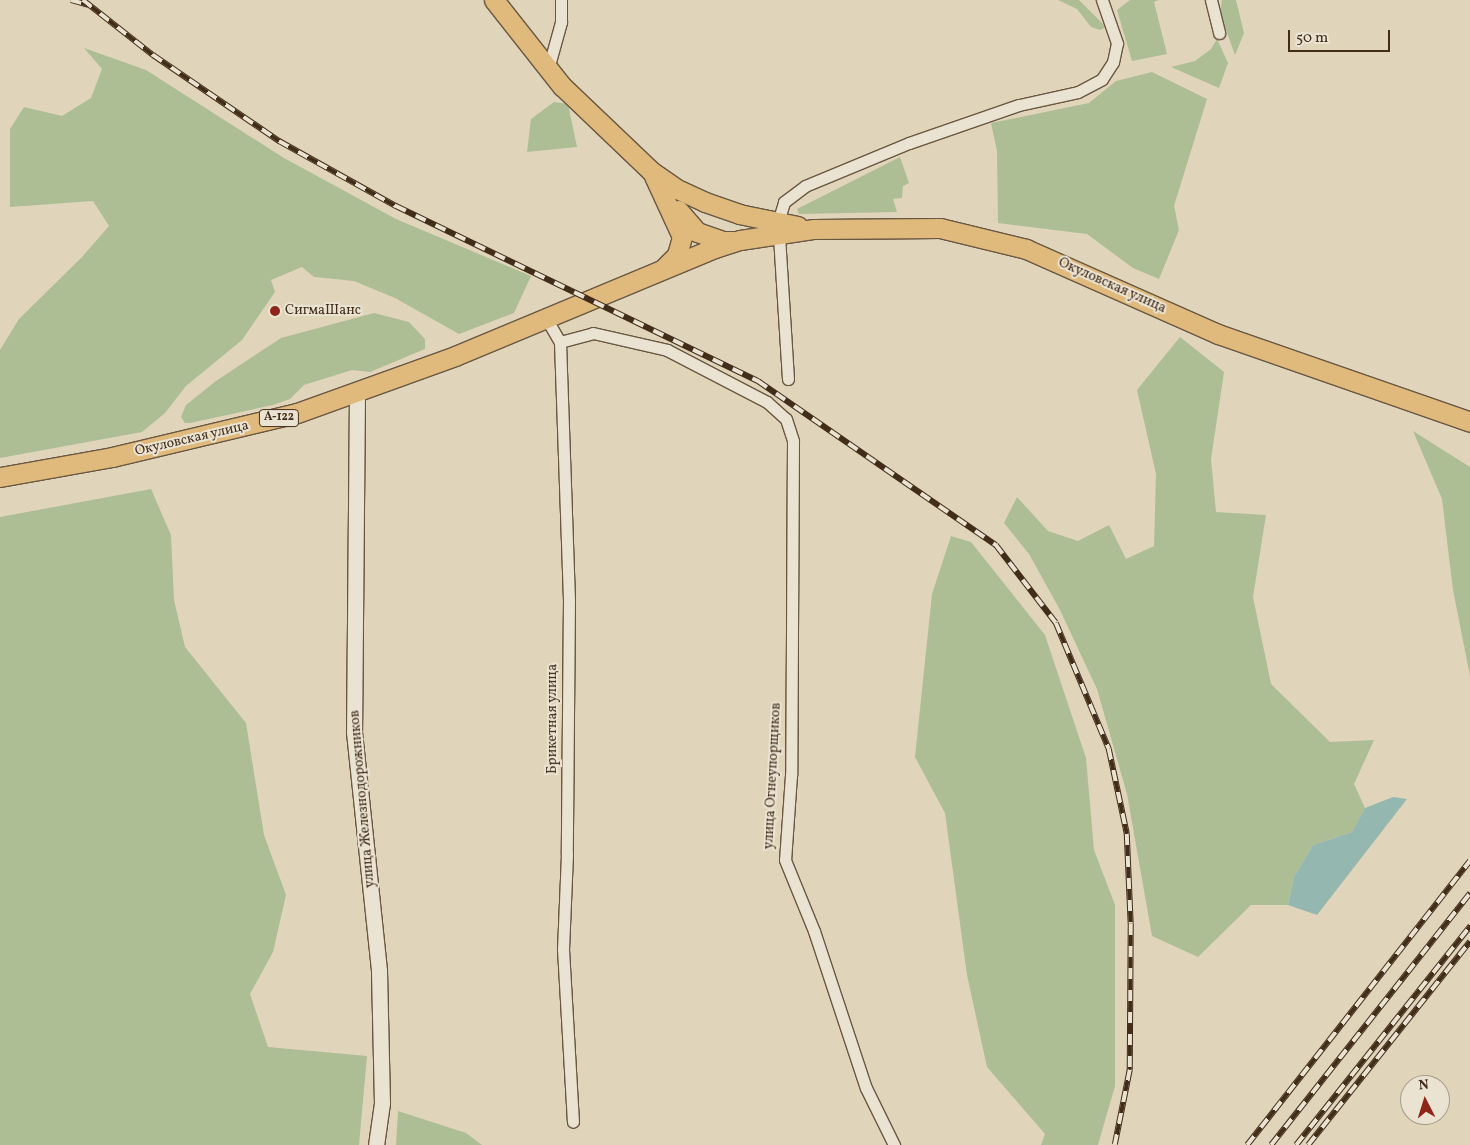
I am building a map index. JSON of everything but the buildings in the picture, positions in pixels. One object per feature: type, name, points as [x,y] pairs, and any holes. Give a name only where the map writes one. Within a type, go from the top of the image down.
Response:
[{"type":"main road","points":[[494,0],[548,69],[651,171],[688,194],[778,227]]},
{"type":"main road","points":[[651,171],[664,192],[680,226],[682,245],[662,271]]},
{"type":"main road","points":[[664,192],[688,222],[705,236],[724,241],[740,240]]},
{"type":"main road","points":[[688,194],[701,214],[705,236],[699,250],[689,259]]},
{"type":"main road","name":"Окуловская улица","points":[[740,240],[778,227],[814,229],[940,228],[1026,249],[1218,334],[1470,422]]},
{"type":"main road","points":[[662,271],[740,240]]},
{"type":"main road","name":"А-122","points":[[546,318],[662,271]]},
{"type":"main road","name":"Окуловская улица","points":[[0,477],[112,457],[237,430],[357,393],[546,318]]},
{"type":"street","points":[[548,69],[561,22],[561,0]]},
{"type":"street","points":[[1211,0],[1219,33]]},
{"type":"street","points":[[788,379],[778,227],[784,202],[805,186],[959,125],[1019,106],[1078,92],[1102,79],[1113,62],[1117,43],[1106,1]]},
{"type":"street","name":"Брикетная улица","points":[[546,318],[560,342],[569,600],[568,854],[563,949],[573,1122]]},
{"type":"street","name":"улица Огнеупорщиков","points":[[560,342],[593,333],[667,350],[767,402],[786,419],[793,441],[791,775],[785,860],[814,932],[866,1088],[894,1145]]},
{"type":"street","name":"улица Железнодорожников","points":[[357,393],[354,732],[379,971],[382,1103],[376,1145]]},
{"type":"green space","points":[[1058,0],[1079,0],[1106,27],[1100,30],[1091,27],[1077,9]]},
{"type":"green space","points":[[1130,0],[1159,0],[1154,2],[1167,54],[1132,61],[1117,10]]},
{"type":"green space","points":[[1222,0],[1236,0],[1244,33],[1235,55],[1220,13]]},
{"type":"green space","points":[[1217,39],[1228,63],[1219,88],[1171,67],[1195,61],[1211,49]]},
{"type":"green space","points":[[84,48],[146,70],[284,158],[396,219],[531,276],[514,313],[459,334],[395,298],[354,281],[314,277],[302,267],[271,280],[275,292],[242,340],[186,386],[165,413],[142,432],[0,458],[0,350],[19,319],[82,257],[109,226],[93,201],[10,207],[10,129],[24,107],[62,116],[91,98],[102,69]]},
{"type":"green space","points":[[1152,72],[1207,99],[1174,206],[1179,230],[1159,279],[1133,268],[1087,234],[998,223],[997,151],[991,123],[1089,103],[1116,81]]},
{"type":"green space","points":[[554,102],[568,104],[577,147],[527,152],[531,119]]},
{"type":"green space","points":[[900,157],[909,183],[903,186],[902,198],[893,199],[897,212],[799,214],[797,209]]},
{"type":"green space","points":[[374,313],[409,322],[425,339],[425,349],[370,372],[352,370],[304,385],[290,399],[273,405],[190,423],[185,423],[181,417],[186,405],[216,381],[281,338]]},
{"type":"green space","points":[[1180,337],[1224,372],[1211,459],[1216,512],[1266,515],[1253,597],[1271,684],[1330,742],[1374,740],[1354,784],[1365,808],[1352,832],[1313,845],[1294,877],[1288,905],[1251,905],[1198,957],[1152,936],[1127,794],[1097,689],[1059,608],[1029,554],[1004,523],[1017,497],[1048,531],[1078,541],[1109,525],[1126,559],[1154,546],[1156,474],[1137,390]]},
{"type":"green space","points":[[1413,431],[1470,467],[1470,676],[1453,590],[1442,499]]},
{"type":"green space","points":[[151,489],[171,535],[174,600],[185,647],[246,723],[264,835],[286,895],[273,952],[250,994],[268,1047],[367,1056],[359,1145],[0,1145],[0,517]]},
{"type":"green space","points":[[951,536],[971,542],[1045,635],[1086,758],[1094,850],[1115,905],[1115,1086],[1098,1145],[1041,1145],[1045,1134],[987,1067],[967,975],[945,813],[915,757],[932,594]]},
{"type":"green space","points":[[398,1111],[466,1133],[482,1145],[396,1145]]},
{"type":"water","points":[[1393,797],[1407,799],[1317,915],[1288,905],[1294,877],[1313,845],[1352,832],[1365,808]]},
{"type":"railway","points":[[71,0],[88,5]]},
{"type":"railway","points":[[83,0],[153,55],[279,141],[396,206],[758,381],[996,545],[1056,623],[1109,749],[1127,834],[1131,924],[1130,1070],[1115,1145]]},
{"type":"railway","points":[[1247,1145],[1470,861]]},
{"type":"railway","points":[[1271,1145],[1470,893]]},
{"type":"railway","points":[[1296,1145],[1470,926]]},
{"type":"railway","points":[[1308,1145],[1470,941]]},
{"type":"place","name":"СигмаШанс","points":[[275,311]]}]
